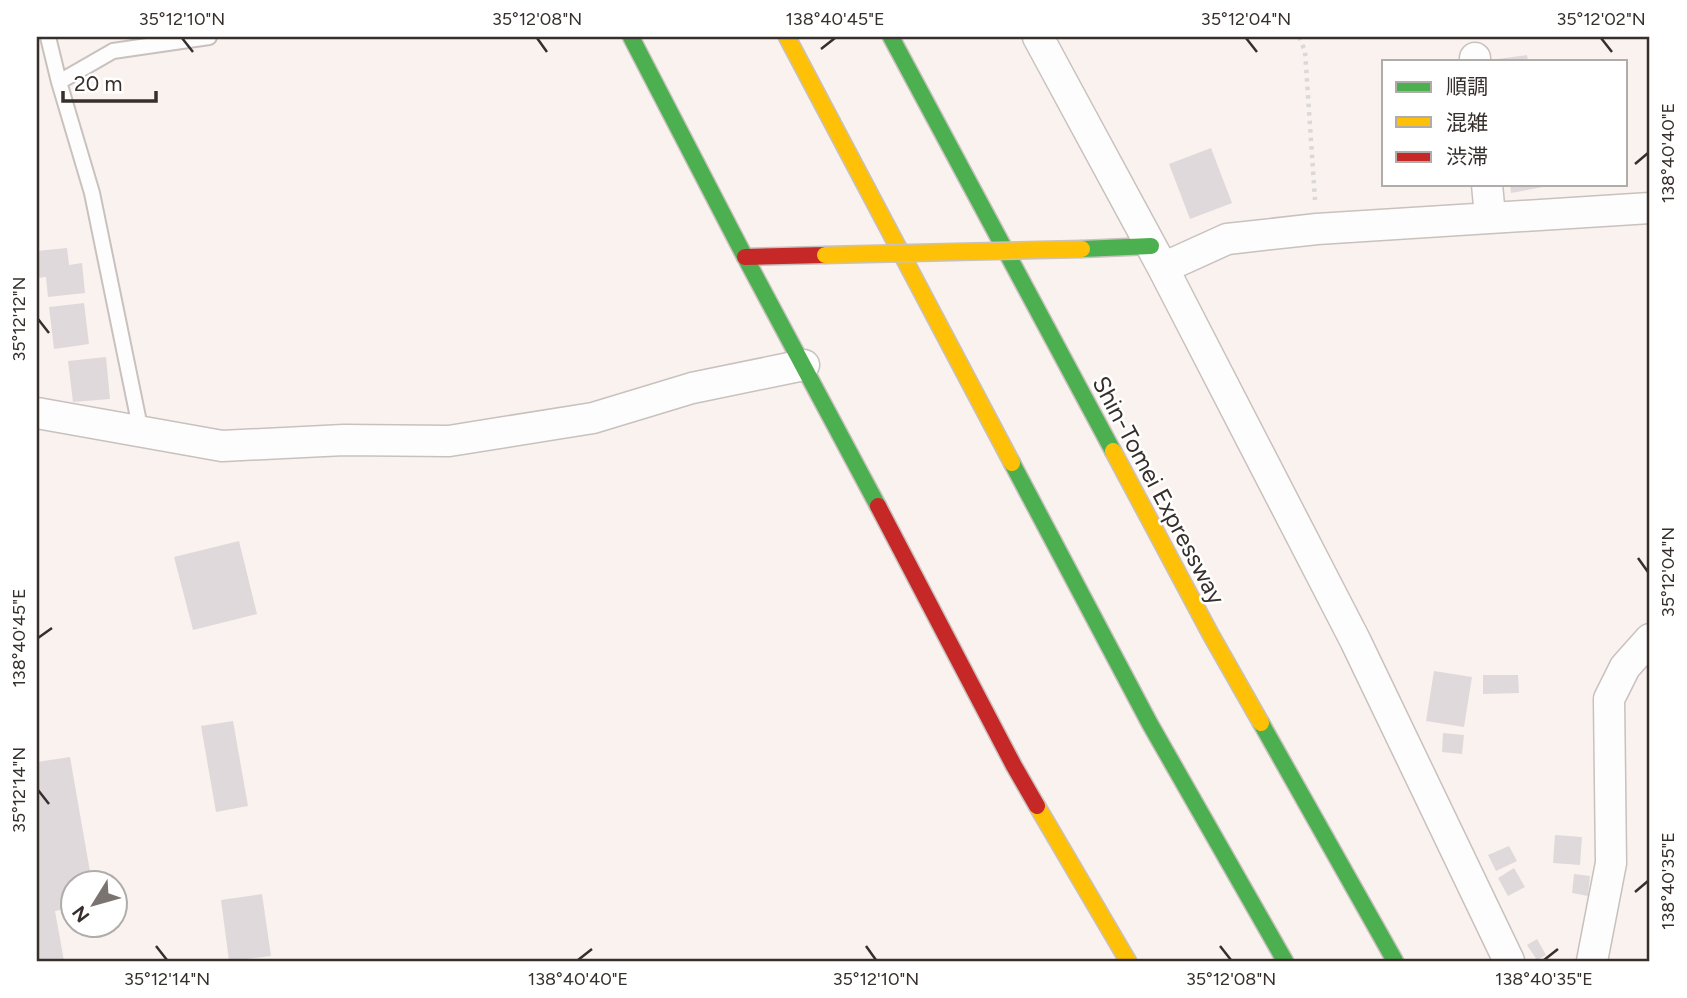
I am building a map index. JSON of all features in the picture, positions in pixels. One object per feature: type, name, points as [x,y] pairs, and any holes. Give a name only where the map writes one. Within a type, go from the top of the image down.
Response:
[{"type":"main road","points":[[631,37],[1014,766],[1128,961]]},
{"type":"main road","points":[[788,37],[1150,723],[1285,961]]},
{"type":"main road","name":"Shin-Tomei Expressway","points":[[891,37],[1211,635],[1395,961]]},
{"type":"main road","points":[[745,257],[1082,249],[1157,257]]},
{"type":"street","points":[[1038,37],[1157,257],[1355,640],[1509,961]]},
{"type":"street","points":[[1487,186],[1490,217]]},
{"type":"street","points":[[1157,257],[1227,239],[1317,229],[1650,208]]},
{"type":"street","points":[[37,413],[222,446],[344,440],[449,440],[593,418],[692,388],[804,365]]},
{"type":"street","points":[[1592,961],[1611,863],[1609,699],[1625,667],[1650,639]]},
{"type":"lane","points":[[48,37],[92,194],[141,432]]},
{"type":"lane","points":[[59,82],[113,51],[209,37]]},
{"type":"path","points":[[1299,37],[1305,51],[1317,229]]},
{"type":"building","points":[[1527,55],[1528,60],[1489,60]]},
{"type":"building","points":[[1211,148],[1232,203],[1190,219],[1169,164]]},
{"type":"building","points":[[1510,186],[1543,187],[1511,193]]},
{"type":"building","points":[[67,248],[69,265],[82,263],[85,293],[48,297],[46,277],[37,278],[37,251]]},
{"type":"building","points":[[84,303],[89,344],[54,349],[49,307]]},
{"type":"building","points":[[106,357],[110,399],[73,402],[68,361]]},
{"type":"building","points":[[239,541],[257,614],[193,630],[174,557]]},
{"type":"building","points":[[1434,671],[1472,677],[1464,727],[1426,721]]},
{"type":"building","points":[[1483,675],[1518,675],[1519,693],[1483,694]]},
{"type":"building","points":[[233,721],[248,806],[216,812],[201,726]]},
{"type":"building","points":[[1443,733],[1464,735],[1462,754],[1442,752]]},
{"type":"building","points":[[70,757],[90,869],[60,869],[60,910],[55,911],[64,961],[37,961],[37,762]]},
{"type":"building","points":[[1555,835],[1582,837],[1580,865],[1553,863]]},
{"type":"building","points":[[1509,846],[1517,861],[1496,871],[1488,855]]},
{"type":"building","points":[[1514,868],[1525,887],[1508,896],[1498,878]]},
{"type":"building","points":[[1574,874],[1590,876],[1588,896],[1572,893]]},
{"type":"building","points":[[262,894],[271,956],[229,961],[221,900]]},
{"type":"building","points":[[1537,939],[1546,955],[1537,960],[1527,945]]},
{"type":"traffic: fast","points":[[631,37],[878,506]]},
{"type":"traffic: fast","points":[[891,37],[1113,451]]},
{"type":"traffic: fast","points":[[1082,249],[1151,246]]},
{"type":"traffic: fast","points":[[1012,463],[1150,724],[1285,961]]},
{"type":"traffic: fast","points":[[1261,723],[1395,961]]},
{"type":"traffic: slow","points":[[787,37],[1012,463]]},
{"type":"traffic: slow","points":[[825,255],[1082,249]]},
{"type":"traffic: slow","points":[[1113,451],[1261,723]]},
{"type":"traffic: slow","points":[[1037,806],[1128,961]]},
{"type":"traffic: jam","points":[[745,257],[825,255]]},
{"type":"traffic: jam","points":[[878,506],[1037,806]]}]
